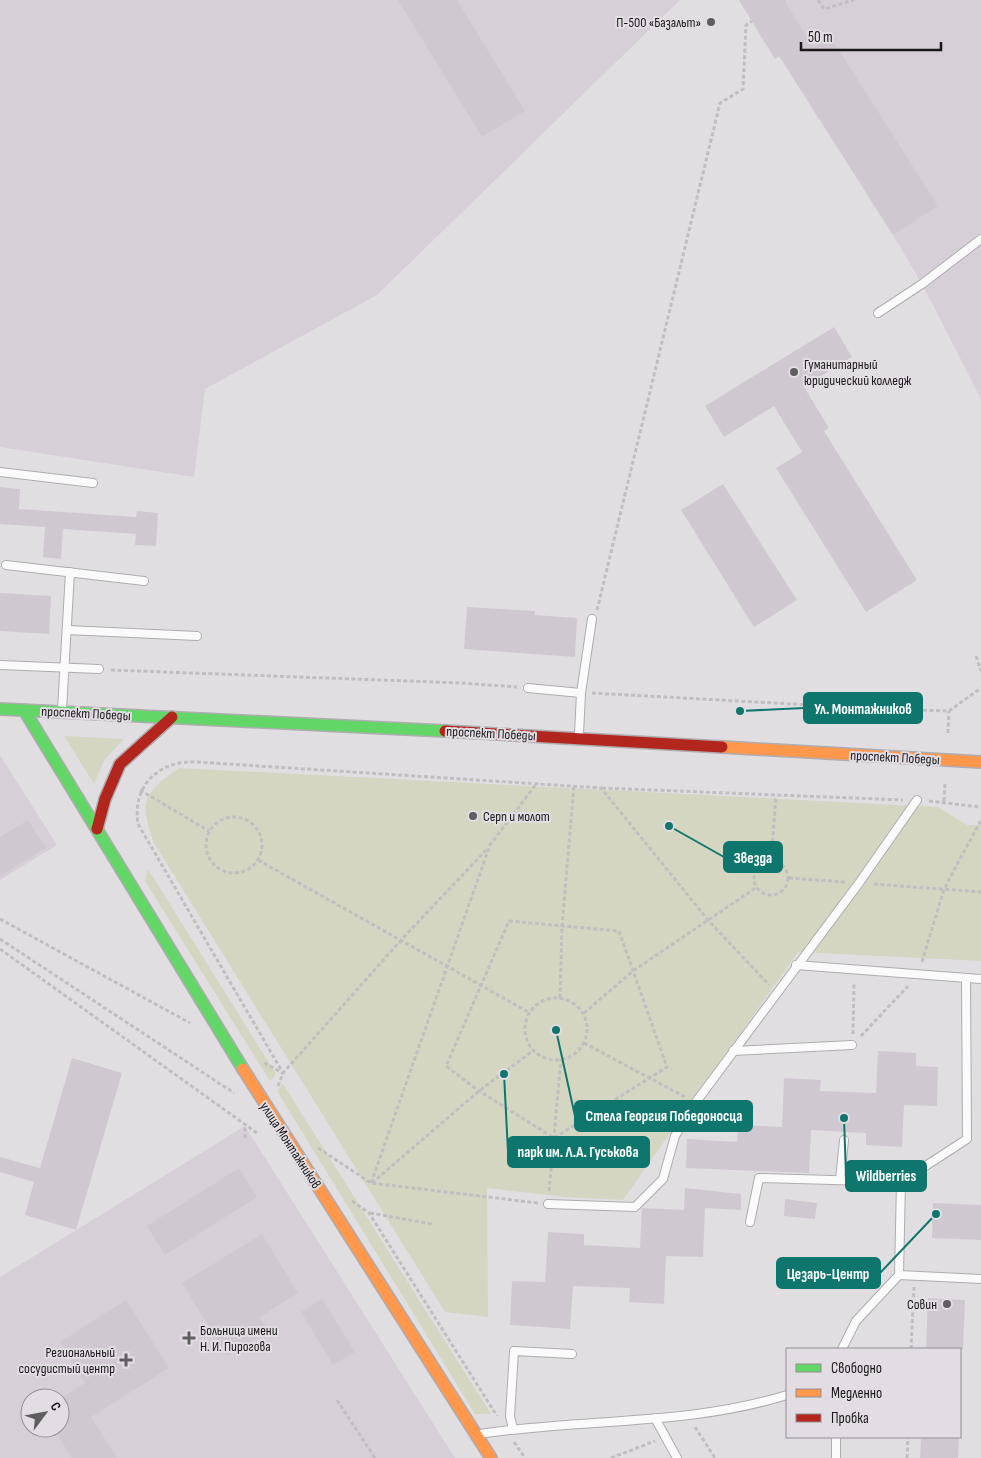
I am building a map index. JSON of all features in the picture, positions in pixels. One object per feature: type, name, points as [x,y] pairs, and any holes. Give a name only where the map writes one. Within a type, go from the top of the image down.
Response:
[{"type":"main road","name":"проспект Победы","points":[[0,709],[578,738],[981,762]]},
{"type":"main road","name":"улица Монтажников","points":[[24,710],[269,1111],[491,1458]]},
{"type":"main road","points":[[97,829],[105,799],[120,764],[172,717]]},
{"type":"lane","points":[[878,313],[922,284],[981,239]]},
{"type":"lane","points":[[0,472],[93,483]]},
{"type":"lane","points":[[6,565],[144,581]]},
{"type":"lane","points":[[62,712],[70,572]]},
{"type":"lane","points":[[578,738],[581,693],[592,619]]},
{"type":"lane","points":[[67,630],[197,636]]},
{"type":"lane","points":[[0,665],[99,669]]},
{"type":"lane","points":[[528,688],[581,693]]},
{"type":"lane","points":[[548,1204],[635,1207],[663,1179],[675,1136],[696,1102],[796,965],[859,883],[917,800]]},
{"type":"lane","points":[[796,965],[981,980]]},
{"type":"lane","points":[[750,1222],[758,1178],[901,1182],[967,1138],[966,979]]},
{"type":"lane","points":[[733,1051],[852,1045]]},
{"type":"lane","points":[[840,1180],[844,1140]]},
{"type":"lane","points":[[842,1348],[856,1320],[899,1275],[901,1182]]},
{"type":"lane","points":[[899,1275],[981,1279]]},
{"type":"lane","points":[[514,1429],[510,1416],[514,1351],[572,1354]]},
{"type":"lane","points":[[476,1434],[514,1429],[688,1416],[750,1406],[786,1395]]},
{"type":"lane","points":[[655,1418],[677,1458]]},
{"type":"lane","points":[[836,1438],[836,1458]]},
{"type":"path","points":[[818,0],[824,10],[854,0]]},
{"type":"path","points":[[592,619],[598,609],[720,103],[743,89],[746,25],[752,21]]},
{"type":"path","points":[[976,656],[981,671]]},
{"type":"path","points":[[99,669],[461,683],[528,688]]},
{"type":"path","points":[[581,693],[884,710],[949,711],[981,688]]},
{"type":"path","points":[[948,733],[949,711]]},
{"type":"path","points":[[283,1073],[138,824],[136,809],[140,790],[154,775],[169,765],[183,761],[601,788],[944,801],[964,806],[981,807]]},
{"type":"path","points":[[944,801],[945,778]]},
{"type":"path","points":[[245,1138],[245,1126],[269,1111],[283,1073],[402,939],[490,845],[537,783]]},
{"type":"path","points":[[560,998],[562,926],[574,785]]},
{"type":"path","points":[[601,788],[708,920],[776,992]]},
{"type":"path","points":[[140,790],[209,831]]},
{"type":"path","points":[[771,861],[776,796]]},
{"type":"path","points":[[240,817],[248,820],[255,826],[262,842],[258,860],[244,871],[234,873],[216,866],[206,850],[209,831],[222,819],[240,817]]},
{"type":"path","points":[[852,1045],[919,975],[944,889],[981,820]]},
{"type":"path","points":[[490,845],[371,1183],[479,1091],[534,1050]]},
{"type":"path","points":[[258,860],[449,965],[530,1013]]},
{"type":"path","points":[[771,861],[784,866],[788,878],[785,888],[776,894],[765,894],[757,887],[755,872],[762,864],[771,861]]},
{"type":"path","points":[[788,878],[981,892]]},
{"type":"path","points":[[584,1013],[633,971],[757,887]]},
{"type":"path","points":[[0,919],[197,1026]]},
{"type":"path","points":[[509,921],[619,931],[667,1066],[554,1138],[479,1091],[446,1066],[480,983],[509,921]]},
{"type":"path","points":[[852,1045],[854,970]]},
{"type":"path","points":[[560,998],[574,1003],[584,1013],[588,1028],[584,1043],[575,1054],[561,1060],[546,1058],[534,1050],[526,1036],[526,1020],[530,1013],[543,1001],[560,998]]},
{"type":"path","points":[[584,1043],[696,1102]]},
{"type":"path","points":[[257,1059],[283,1073]]},
{"type":"path","points":[[548,1204],[561,1060]]},
{"type":"path","points":[[369,1213],[432,1224]]},
{"type":"path","points":[[911,1348],[914,1276]]},
{"type":"path","points":[[337,1400],[375,1458]]},
{"type":"path","points":[[688,1416],[715,1458]]},
{"type":"path","points":[[611,1458],[666,1437]]},
{"type":"path","points":[[907,1458],[908,1438]]},
{"type":"shaded area","points":[[0,0],[680,0],[377,295],[205,389],[194,477],[0,447]]},
{"type":"shaded area","points":[[739,0],[981,0],[981,399],[922,284],[893,235],[780,56],[775,59]]},
{"type":"shaded area","points":[[0,755],[57,845],[0,880]]},
{"type":"shaded area","name":"Больница имени Н. И. Пирогова","points":[[245,1126],[455,1458],[0,1458],[0,1277]]},
{"type":"green space","points":[[64,736],[124,739],[104,760],[94,784]]},
{"type":"green space","points":[[179,768],[938,807],[967,825],[981,825],[981,961],[798,952],[623,1200],[565,1197],[487,1188],[488,1317],[445,1312],[154,843],[147,818],[147,799],[158,784]]},
{"type":"green space","points":[[148,869],[276,1074],[270,1081],[145,881]]},
{"type":"green space","points":[[283,1084],[491,1414],[475,1414],[277,1091]]},
{"type":"building","points":[[398,0],[457,0],[525,111],[482,137]]},
{"type":"building","points":[[739,0],[784,0],[813,47],[830,36],[938,206],[893,235],[779,56],[775,59]]},
{"type":"building","points":[[834,327],[852,357],[804,387],[829,428],[824,431],[917,580],[866,612],[776,468],[802,452],[774,406],[724,437],[705,406]]},
{"type":"building","points":[[723,484],[797,600],[754,627],[681,510]]},
{"type":"building","points":[[0,487],[20,489],[19,509],[136,517],[137,511],[158,513],[156,546],[135,545],[136,534],[63,529],[61,559],[43,557],[45,527],[0,524]]},
{"type":"building","points":[[0,593],[51,596],[49,634],[0,631]]},
{"type":"building","points":[[467,607],[535,611],[535,615],[577,618],[575,657],[464,649]]},
{"type":"building","points":[[28,820],[46,848],[0,876],[0,837]]},
{"type":"building","points":[[878,1051],[916,1053],[916,1066],[938,1067],[937,1106],[904,1105],[902,1147],[866,1145],[866,1133],[811,1130],[809,1173],[686,1168],[687,1139],[737,1142],[738,1125],[782,1127],[784,1078],[821,1080],[820,1091],[876,1093]]},
{"type":"building","points":[[72,1058],[122,1073],[76,1230],[25,1215],[34,1182],[0,1172],[0,1157],[40,1168]]},
{"type":"building","points":[[239,1168],[257,1197],[165,1255],[147,1226]]},
{"type":"building","points":[[685,1188],[741,1194],[741,1210],[705,1208],[703,1257],[666,1256],[664,1304],[629,1302],[630,1288],[573,1286],[570,1329],[510,1325],[512,1281],[545,1282],[548,1232],[584,1234],[584,1245],[640,1248],[642,1208],[684,1210]]},
{"type":"building","points":[[785,1199],[817,1203],[815,1219],[784,1216]]},
{"type":"building","points":[[933,1203],[981,1205],[981,1240],[932,1238]]},
{"type":"building","points":[[262,1234],[298,1293],[260,1317],[269,1331],[227,1356],[182,1283]]},
{"type":"building","points":[[928,1298],[965,1300],[963,1349],[926,1348]]},
{"type":"building","points":[[322,1299],[355,1352],[333,1365],[301,1312]]},
{"type":"building","points":[[126,1300],[169,1368],[91,1417],[117,1458],[72,1458],[59,1438],[70,1438],[70,1393],[85,1383],[60,1342]]},
{"type":"building","points":[[921,1438],[959,1438],[958,1458],[920,1458]]},
{"type":"traffic: fast","points":[[0,709],[445,731]]},
{"type":"traffic: fast","points":[[24,710],[243,1069]]},
{"type":"traffic: slow","points":[[722,747],[981,762]]},
{"type":"traffic: slow","points":[[243,1069],[491,1458]]},
{"type":"traffic: jam","points":[[97,829],[105,799],[120,764],[172,717]]},
{"type":"traffic: jam","points":[[445,731],[722,747]]},
{"type":"place","name":"П-500 «Базальт»","points":[[711,22]]},
{"type":"place","name":"Гуманитарный юридический колледж","points":[[794,372]]},
{"type":"place","name":"Ул. Монтажников","points":[[740,711]]},
{"type":"place","name":"Серп и молот","points":[[473,816]]},
{"type":"place","name":"Звезда","points":[[669,826]]},
{"type":"place","name":"Стела Георгия Победоносца","points":[[556,1030]]},
{"type":"place","name":"парк им. Л.А. Гуськова","points":[[504,1074]]},
{"type":"place","name":"Wildberries","points":[[844,1118]]},
{"type":"place","name":"Цезарь-Центр","points":[[936,1214]]},
{"type":"place","name":"Совин","points":[[947,1304]]},
{"type":"place","name":"Больница имени Н. И. Пирогова","points":[[189,1338]]},
{"type":"place","name":"Региональный сосудистый центр","points":[[126,1360]]}]
